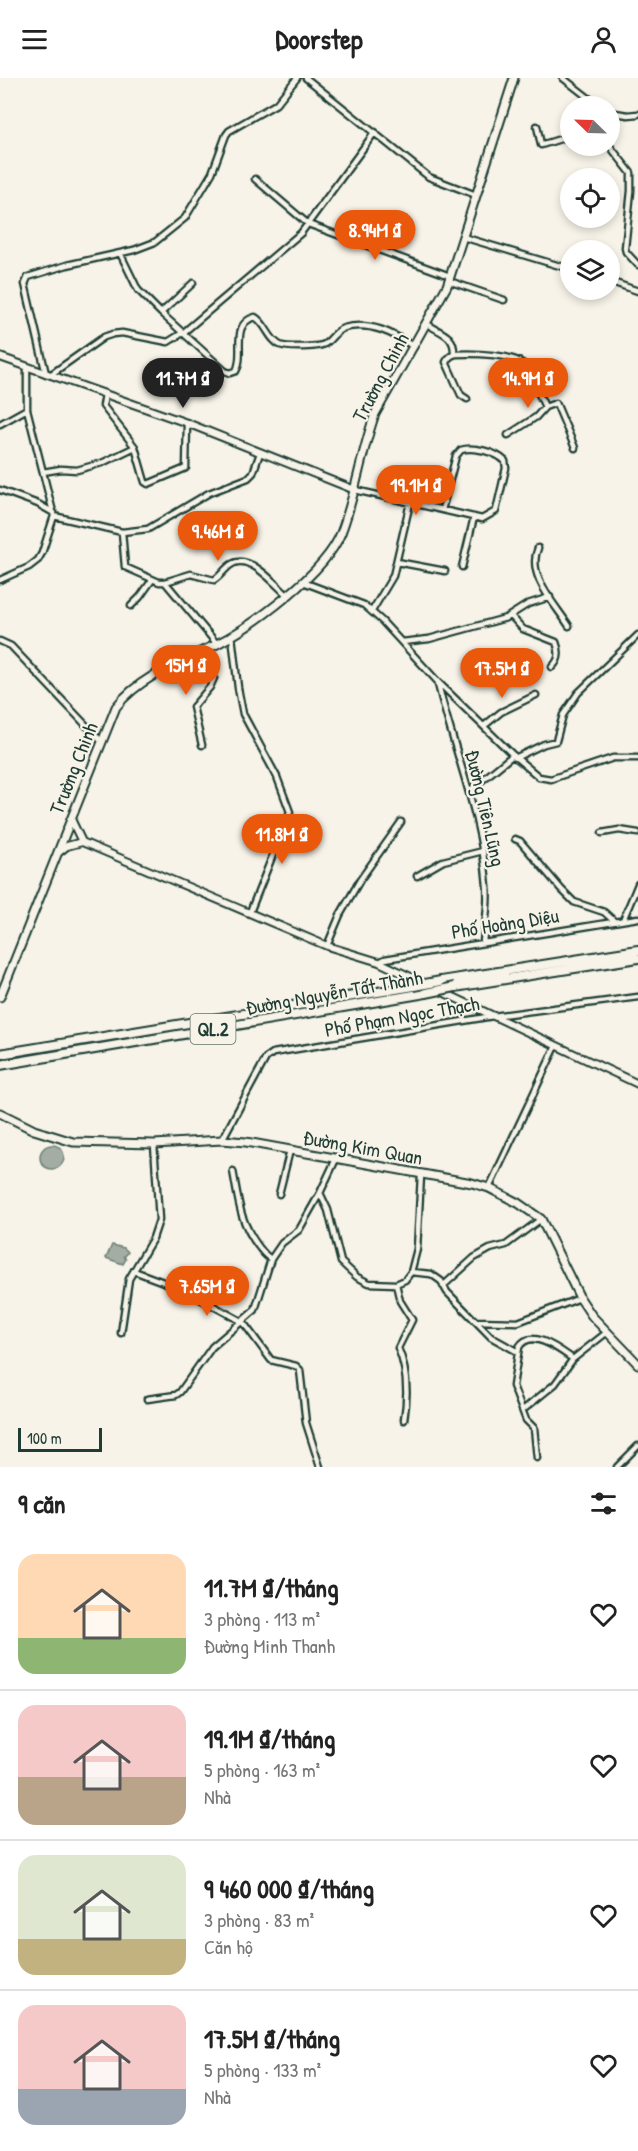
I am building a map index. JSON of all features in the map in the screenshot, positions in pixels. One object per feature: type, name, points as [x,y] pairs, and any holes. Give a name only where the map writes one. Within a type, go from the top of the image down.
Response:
[{"type":"highway","name":"Đường Nguyễn Tất Thành","points":[[0,1054],[638,951]]},
{"type":"highway","name":"Đường Nguyễn Tất Thành","points":[[0,1065],[638,958]]},
{"type":"main road","name":"Trường Chinh","points":[[0,997],[116,706],[146,680],[232,636],[257,620],[316,571],[330,555],[341,535],[375,414],[427,324],[449,278],[514,78]]},
{"type":"main road","points":[[0,980],[9,975]]},
{"type":"main road","name":"Đường Kim Quan","points":[[0,1113],[34,1130],[74,1142],[154,1144],[222,1140],[246,1142],[489,1188],[518,1203],[541,1219],[580,1298],[606,1333],[638,1362]]},
{"type":"street","points":[[48,375],[25,284],[26,279],[46,270],[138,249],[155,242],[182,222],[212,173],[229,131],[272,108],[297,78]]},
{"type":"street","points":[[306,78],[429,177],[476,195]]},
{"type":"street","points":[[563,78],[586,96]]},
{"type":"street","points":[[620,114],[638,114]]},
{"type":"street","points":[[537,126],[541,145],[560,139]]},
{"type":"street","points":[[48,375],[104,337],[122,333],[168,342],[183,332],[292,242],[308,224],[375,132]]},
{"type":"street","points":[[618,156],[631,173],[626,252],[638,265]]},
{"type":"street","points":[[255,179],[308,224],[504,300]]},
{"type":"street","points":[[463,237],[560,266]]},
{"type":"street","points":[[120,253],[138,290],[230,374],[236,371],[240,364],[240,332],[250,318],[255,317],[282,346],[318,347],[327,343],[338,331],[355,326],[365,326],[388,332],[414,347]]},
{"type":"street","points":[[162,313],[193,283]]},
{"type":"street","points":[[620,284],[637,288]]},
{"type":"street","points":[[427,324],[452,340],[454,354]]},
{"type":"street","points":[[467,399],[461,395],[446,362],[454,354],[492,355],[522,361],[545,407]]},
{"type":"street","points":[[0,357],[186,423],[355,490],[410,502],[442,510],[482,519],[496,511],[506,465],[501,457],[472,449],[460,450],[456,456],[442,510]]},
{"type":"street","points":[[0,580],[29,567],[38,560],[54,515],[27,409],[27,368]]},
{"type":"street","points":[[105,394],[102,406],[135,447],[146,483],[150,484],[184,470],[187,465],[186,423]]},
{"type":"street","points":[[508,435],[536,417],[545,407],[556,403],[575,448]]},
{"type":"street","points":[[0,424],[27,409]]},
{"type":"street","points":[[43,472],[61,469],[77,470],[102,463],[135,447]]},
{"type":"street","points":[[0,490],[38,504],[54,515],[122,532],[153,527],[210,493],[248,478],[253,473],[260,453]]},
{"type":"street","points":[[372,611],[388,585],[397,562],[410,502]]},
{"type":"street","points":[[462,567],[474,517]]},
{"type":"street","points":[[122,532],[125,567],[152,580],[165,582],[192,574],[214,580],[231,564],[242,562],[259,568],[287,595]]},
{"type":"street","points":[[538,548],[534,563],[535,571],[569,626]]},
{"type":"street","points":[[397,562],[445,571]]},
{"type":"street","points":[[131,606],[152,580]]},
{"type":"street","points":[[165,582],[217,644]]},
{"type":"street","points":[[303,582],[364,605],[372,611],[438,682],[514,756],[539,777],[551,779],[613,758],[638,758]]},
{"type":"street","points":[[402,642],[429,639],[511,616],[528,604],[550,597]]},
{"type":"street","points":[[511,616],[524,629],[556,642],[559,655],[552,667]]},
{"type":"street","points":[[469,791],[514,756],[556,741],[561,719],[578,693],[638,635]]},
{"type":"street","points":[[232,636],[243,714],[277,777],[290,812],[250,912]]},
{"type":"street","points":[[0,641],[11,646],[101,741]]},
{"type":"street","points":[[202,745],[193,707],[210,687],[214,678],[209,648]]},
{"type":"street","name":"Đường Tiên Lũng","points":[[438,682],[469,791],[483,851],[488,890],[483,942]]},
{"type":"street","points":[[484,726],[501,712],[536,695]]},
{"type":"street","points":[[71,819],[82,842]]},
{"type":"street","points":[[327,946],[340,915],[360,880],[401,822]]},
{"type":"street","points":[[602,834],[619,830],[638,833]]},
{"type":"street","points":[[515,839],[523,844],[561,890],[574,902],[604,912],[614,921]]},
{"type":"street","points":[[55,856],[67,846],[82,842],[327,946],[379,962],[638,1084]]},
{"type":"street","points":[[417,876],[443,861],[483,851]]},
{"type":"street","points":[[623,920],[638,884]]},
{"type":"street","name":"Phố Hoàng Diệu","points":[[379,962],[385,958],[638,918]]},
{"type":"street","name":"Phố Phạm Ngọc Thạch","points":[[222,1140],[266,1058],[273,1053],[493,1016],[638,997]]},
{"type":"street","points":[[489,1188],[556,1046]]},
{"type":"street","points":[[121,1333],[129,1278],[153,1238],[159,1220],[154,1144]]},
{"type":"street","points":[[279,1194],[290,1150]]},
{"type":"street","points":[[147,1399],[176,1395],[180,1392],[212,1347],[255,1310],[271,1259],[282,1243],[299,1230],[336,1159]]},
{"type":"street","points":[[233,1171],[242,1220],[266,1257],[271,1259]]},
{"type":"street","points":[[320,1193],[328,1210],[341,1262],[357,1277],[369,1283],[396,1284],[405,1280],[411,1272],[419,1241],[421,1175]]},
{"type":"street","points":[[443,1286],[474,1258],[490,1249],[506,1245],[541,1219]]},
{"type":"street","points":[[135,1271],[182,1289],[243,1322],[271,1360],[296,1366],[300,1370],[306,1423],[320,1467]]},
{"type":"street","points":[[411,1272],[431,1274],[441,1281],[447,1293],[495,1341],[518,1352]]},
{"type":"street","points":[[396,1284],[400,1301],[412,1320],[398,1348],[404,1362],[406,1385],[404,1420]]},
{"type":"street","points":[[475,1321],[522,1322],[580,1298]]},
{"type":"street","points":[[523,1410],[555,1384],[573,1359],[606,1333]]},
{"type":"street","points":[[537,1458],[534,1448],[536,1431],[526,1420],[512,1381],[517,1366],[518,1352],[522,1343],[529,1339],[546,1342],[573,1359]]},
{"type":"street","points":[[617,1467],[638,1446]]},
{"type":"shaded area","points":[[52,1145],[61,1148],[64,1157],[61,1166],[52,1169],[43,1166],[40,1157],[43,1148]]},
{"type":"shaded area","points":[[112,1245],[124,1248],[128,1252],[124,1256],[126,1259],[123,1264],[106,1258]]}]
